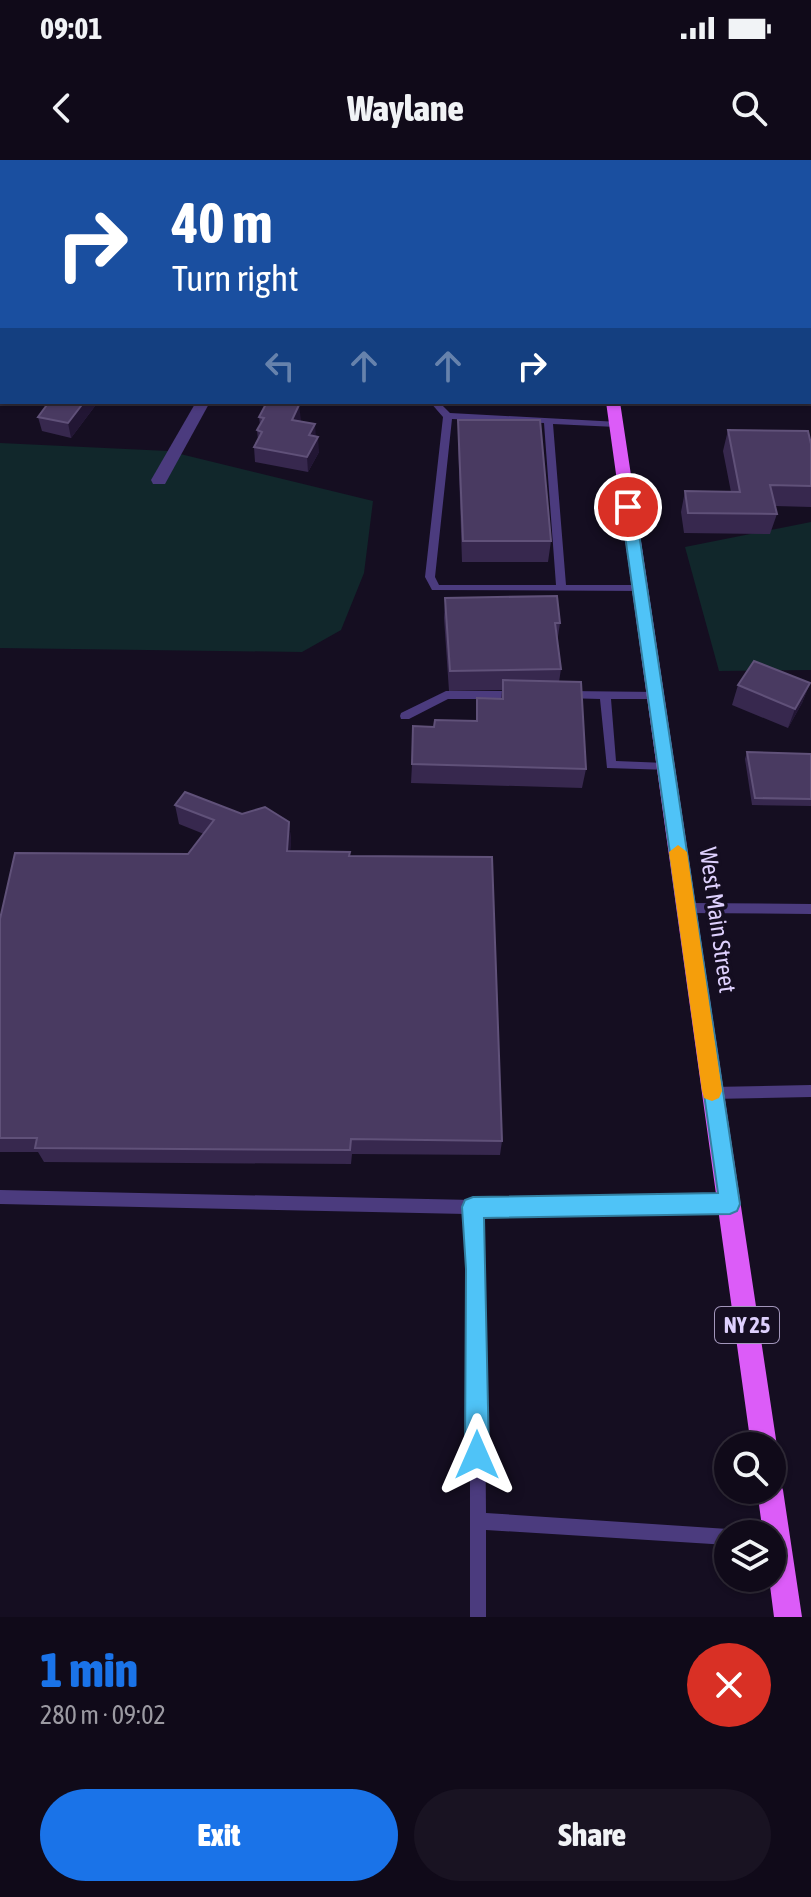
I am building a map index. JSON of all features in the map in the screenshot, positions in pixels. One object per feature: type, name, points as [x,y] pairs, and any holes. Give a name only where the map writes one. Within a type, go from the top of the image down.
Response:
[{"type":"main road","name":"West Main Street","points":[[613,404],[762,1432]]},
{"type":"main road","points":[[784,1592],[788,1617]]},
{"type":"street","points":[[159,480],[202,404]]},
{"type":"lane","points":[[436,404],[448,416],[616,424]]},
{"type":"lane","points":[[448,416],[430,577],[436,588],[640,589]]},
{"type":"lane","points":[[548,421],[561,588]]},
{"type":"lane","points":[[405,716],[446,695],[525,695]]},
{"type":"lane","points":[[557,695],[655,695]]},
{"type":"lane","points":[[605,695],[611,765],[666,767]]},
{"type":"lane","points":[[687,908],[811,909]]},
{"type":"lane","points":[[712,1093],[811,1091]]},
{"type":"lane","points":[[0,1197],[473,1207],[730,1204]]},
{"type":"lane","points":[[473,1207],[477,1269],[478,1617]]},
{"type":"lane","points":[[478,1521],[714,1536]]},
{"type":"green space","points":[[0,443],[168,451],[373,501],[364,573],[341,630],[302,652],[0,648]]},
{"type":"green space","points":[[811,522],[811,670],[719,671],[685,547]]},
{"type":"building","points":[[48,404],[82,404],[68,423],[38,417]]},
{"type":"building","points":[[266,404],[299,405],[292,420],[315,424],[309,435],[318,437],[307,457],[254,447],[262,432],[257,430],[264,418],[259,417]]},
{"type":"building","points":[[458,420],[540,420],[551,541],[463,541]]},
{"type":"building","points":[[728,430],[808,431],[811,486],[770,485],[777,514],[688,513],[685,491],[740,492]]},
{"type":"building","points":[[557,596],[560,623],[555,623],[561,669],[450,671],[445,598]]},
{"type":"building","points":[[754,661],[810,683],[795,709],[738,685]]},
{"type":"building","points":[[503,680],[581,682],[586,769],[412,764],[413,726],[434,727],[435,720],[477,721],[477,698],[503,699]]},
{"type":"building","points":[[747,752],[811,754],[811,799],[755,798]]},
{"type":"building","points":[[185,792],[242,814],[265,807],[289,822],[287,851],[350,852],[349,856],[492,857],[502,1141],[351,1139],[350,1150],[35,1148],[37,1138],[0,1138],[0,919],[15,853],[188,854],[214,820],[175,805]]},
{"type":"slow traffic","points":[[678,852],[712,1091]]},
{"type":"route","points":[[477,1455],[477,1269],[473,1207],[730,1204],[628,507]]}]
